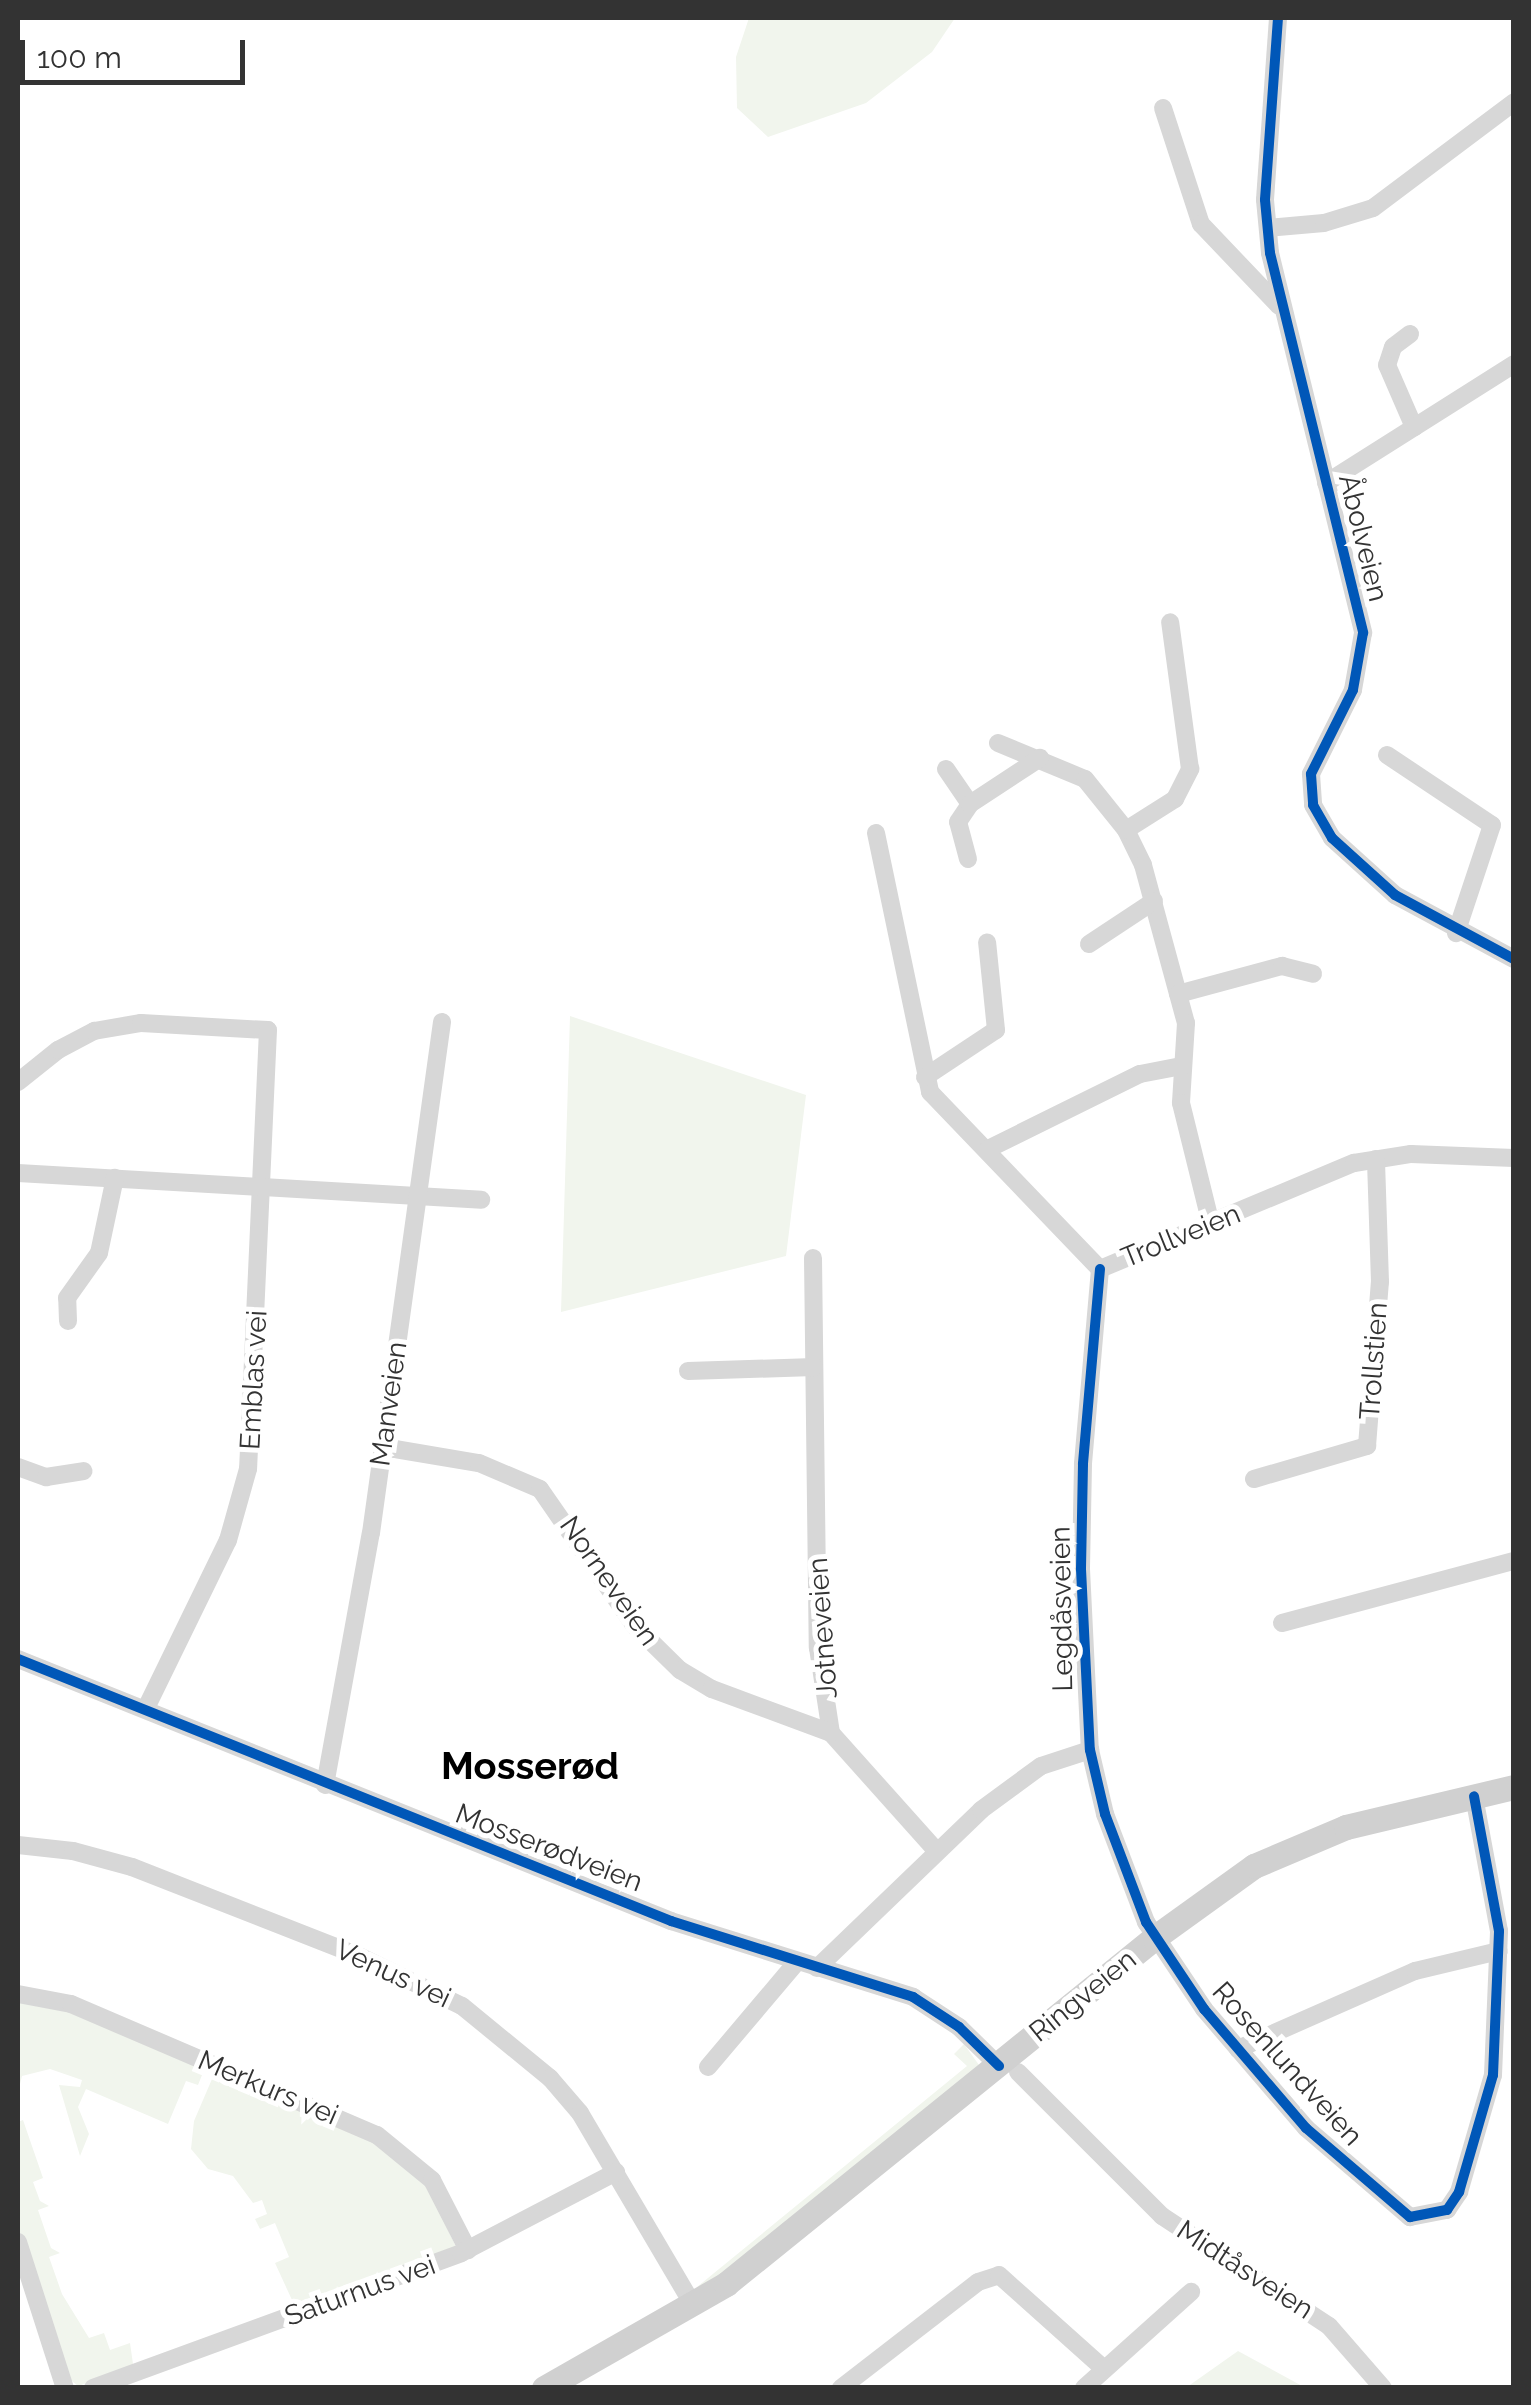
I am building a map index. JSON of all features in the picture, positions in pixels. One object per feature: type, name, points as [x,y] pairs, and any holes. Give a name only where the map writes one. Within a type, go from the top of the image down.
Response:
[{"type":"main road","name":"Ringveien","points":[[562,2384],[693,2306],[1008,2068],[1154,1938],[1279,1854],[1346,1828],[1514,1787]]},
{"type":"street","name":"Åbolveien","points":[[1278,18],[1268,228],[1279,306],[1360,612],[1362,661],[1311,774],[1313,805],[1349,857],[1456,933],[1514,959]]},
{"type":"street","points":[[1268,228],[1324,223],[1373,208],[1431,170],[1514,102]]},
{"type":"street","points":[[1163,108],[1201,224],[1279,306]]},
{"type":"street","points":[[1410,334],[1393,348],[1387,364],[1414,427]]},
{"type":"street","points":[[1326,484],[1514,364]]},
{"type":"street","points":[[1126,830],[1174,799],[1190,769],[1170,622]]},
{"type":"street","points":[[998,743],[1085,778],[1126,830],[1154,900],[1178,994],[1188,1048],[1182,1066],[1181,1103],[1211,1224]]},
{"type":"street","points":[[1387,754],[1492,825],[1456,933]]},
{"type":"street","points":[[968,859],[958,822],[970,804],[1040,758]]},
{"type":"street","points":[[946,769],[970,804]]},
{"type":"street","name":"Trollveien","points":[[876,833],[930,1092],[1100,1269],[1376,1159],[1514,1158]]},
{"type":"street","points":[[1090,944],[1154,900]]},
{"type":"street","points":[[925,1077],[996,1030],[987,942]]},
{"type":"street","points":[[1178,994],[1282,966],[1313,974]]},
{"type":"street","name":"Manveien","points":[[324,1785],[383,1446],[442,1022]]},
{"type":"street","name":"Emblas vei","points":[[18,1082],[58,1050],[94,1032],[141,1023],[268,1030],[264,1188],[246,1483],[228,1540],[146,1708]]},
{"type":"street","points":[[988,1149],[1140,1074],[1182,1066]]},
{"type":"street","name":"Trollstien","points":[[1254,1479],[1367,1446],[1380,1282],[1376,1159]]},
{"type":"street","points":[[18,1174],[481,1200]]},
{"type":"street","points":[[68,1321],[66,1298],[97,1259],[115,1178]]},
{"type":"street","name":"Jotneveien","points":[[813,1258],[818,1648],[831,1733],[934,1848]]},
{"type":"street","name":"Legdåsveien","points":[[1100,1269],[1082,1464],[1090,1750],[1122,1863],[1154,1938]]},
{"type":"street","points":[[688,1371],[814,1367]]},
{"type":"street","name":"Norneveien","points":[[383,1446],[479,1464],[529,1482],[559,1510],[635,1626],[680,1670],[730,1696],[831,1733]]},
{"type":"street","points":[[18,1468],[46,1477],[84,1471]]},
{"type":"street","points":[[1282,1623],[1514,1562]]},
{"type":"street","name":"Mosserødveien","points":[[18,1659],[146,1708],[324,1785],[796,1964],[913,1998],[959,2027],[1008,2068]]},
{"type":"street","points":[[817,1968],[934,1848],[1030,1772],[1090,1750]]},
{"type":"street","name":"Rosenlundveien","points":[[1154,1938],[1238,2048],[1306,2128],[1390,2206],[1430,2219],[1447,2210],[1477,2143],[1500,2021],[1499,1951],[1474,1796]]},
{"type":"street","name":"Venus vei","points":[[18,1845],[132,1867],[437,1991],[550,2078],[616,2172],[693,2306]]},
{"type":"street","points":[[1238,2048],[1415,1972],[1499,1951]]},
{"type":"street","points":[[708,2067],[796,1964]]},
{"type":"street","name":"Merkurs vei","points":[[18,1994],[86,2010],[377,2135],[432,2180],[468,2250]]},
{"type":"street","name":"Midtåsveien","points":[[1008,2068],[1162,2216],[1329,2326],[1382,2388]]},
{"type":"street","name":"Saturnus vei","points":[[93,2388],[468,2250],[616,2172]]},
{"type":"street","points":[[18,2242],[64,2388]]},
{"type":"street","points":[[841,2388],[978,2282],[998,2275],[1104,2369]]},
{"type":"street","points":[[1084,2388],[1191,2292]]},
{"type":"shaded area","points":[[749,18],[955,18],[932,52],[866,103],[768,137],[737,108],[736,57]]},
{"type":"shaded area","points":[[570,1016],[806,1095],[786,1256],[561,1312]]},
{"type":"shaded area","points":[[18,2001],[50,2002],[204,2070],[198,2085],[186,2081],[168,2124],[86,2089],[78,2107],[89,2134],[80,2156],[59,2085],[80,2087],[82,2080],[50,2069],[22,2076],[18,2092]]},
{"type":"shaded area","points":[[964,2044],[979,2065],[761,2258],[697,2287],[967,2066],[954,2054]]},
{"type":"shaded area","points":[[212,2079],[244,2092],[259,2089],[375,2139],[427,2184],[456,2247],[303,2302],[292,2300],[275,2263],[289,2257],[275,2223],[260,2229],[255,2219],[267,2214],[262,2200],[253,2203],[233,2176],[208,2169],[191,2149],[194,2121]]},
{"type":"shaded area","points":[[23,2120],[43,2178],[33,2182],[40,2201],[49,2206],[38,2210],[51,2248],[60,2253],[49,2257],[62,2294],[89,2338],[104,2333],[110,2350],[130,2343],[133,2364],[127,2370],[78,2386],[67,2377],[18,2227],[18,2122]]},
{"type":"shaded area","points":[[1238,2351],[1304,2387],[1187,2387]]},
{"type":"cycle path","points":[[1278,18],[1265,200],[1270,253],[1363,633],[1353,690],[1311,774],[1313,805],[1332,838],[1395,895],[1514,959]]},
{"type":"cycle path","points":[[1100,1269],[1083,1464],[1081,1569],[1090,1750],[1105,1814],[1146,1922],[1204,2009],[1306,2128],[1410,2217],[1447,2210],[1459,2192],[1493,2075],[1499,1931],[1474,1796]]},
{"type":"cycle path","points":[[18,1659],[671,1921],[913,1997],[959,2027],[999,2066]]},
{"type":"district","name":"Mosserød","points":[[530,1766]]}]
